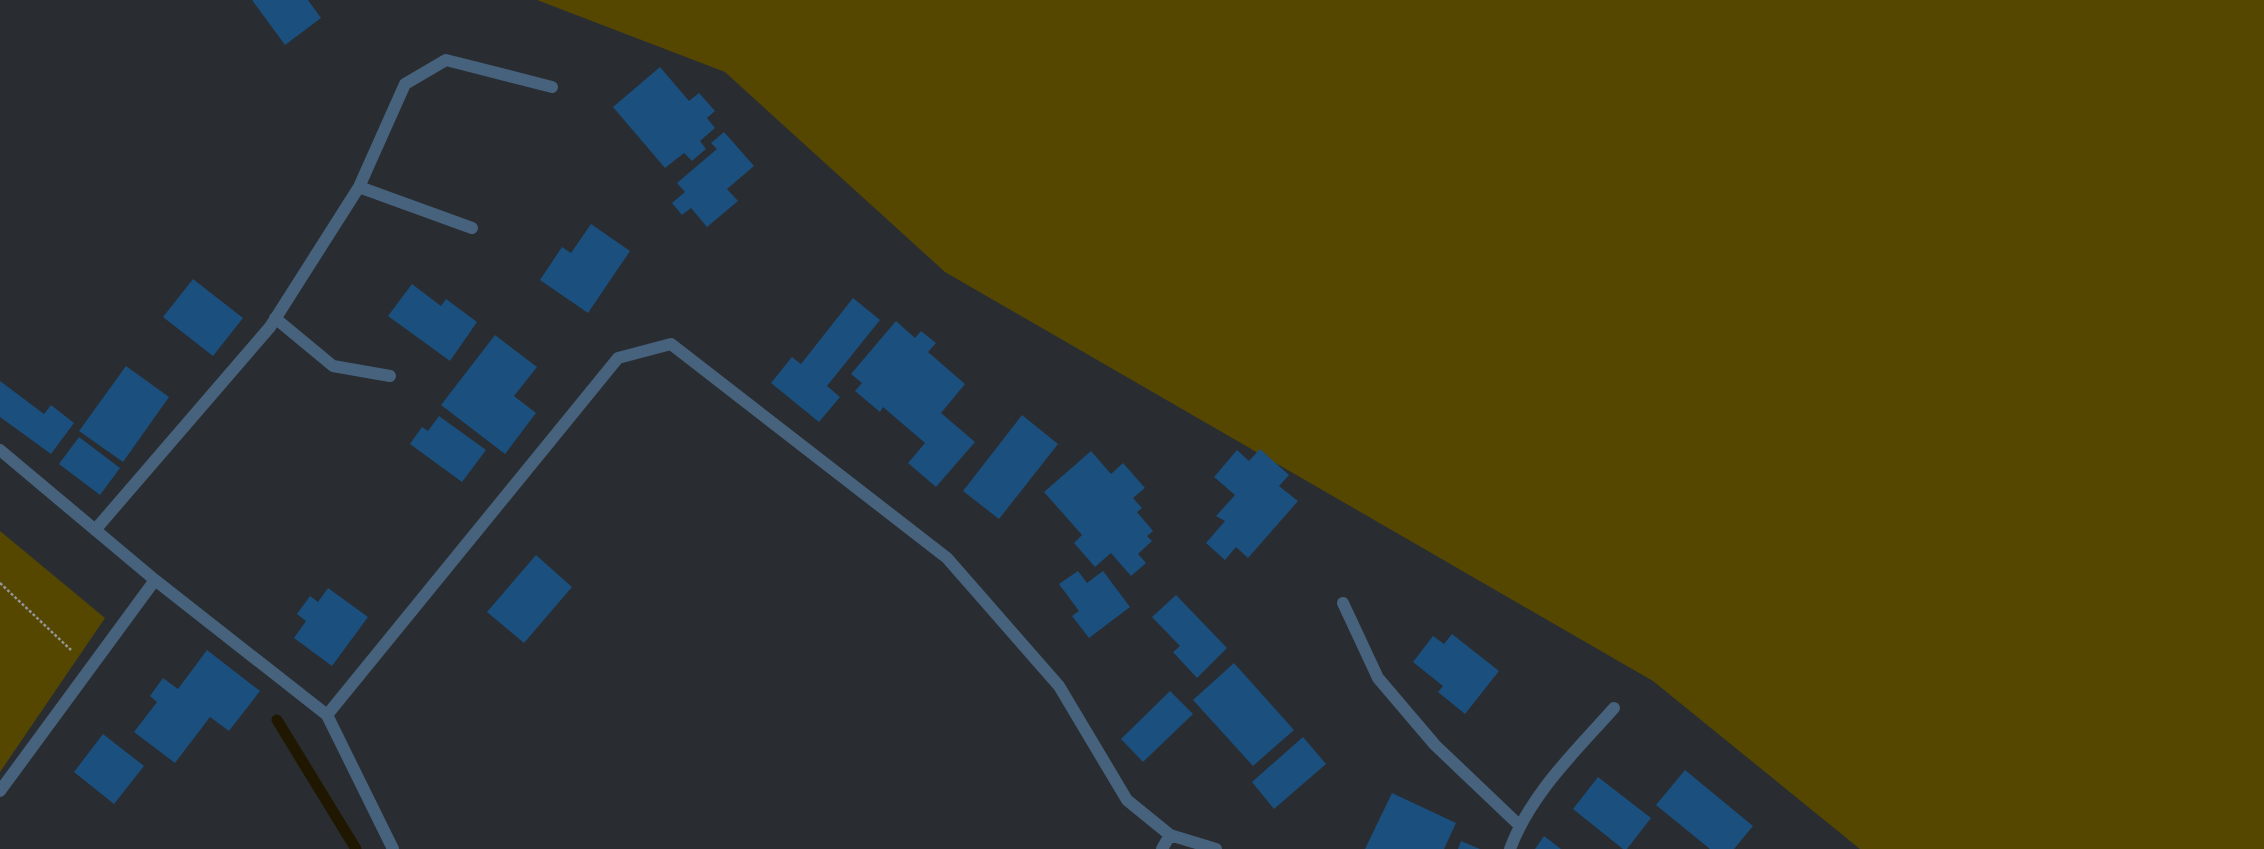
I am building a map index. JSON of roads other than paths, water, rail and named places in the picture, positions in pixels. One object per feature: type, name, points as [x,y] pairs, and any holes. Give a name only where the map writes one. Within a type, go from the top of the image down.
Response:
[{"type":"street","points":[[95,530],[270,327],[359,187],[405,84],[446,60],[552,87]]},
{"type":"street","points":[[359,187],[472,228]]},
{"type":"street","points":[[275,318],[333,366],[390,376]]},
{"type":"street","points":[[327,715],[618,358],[671,344],[947,558],[1059,686],[1127,800],[1170,835],[1216,849]]},
{"type":"street","points":[[0,450],[155,580],[327,715],[393,849]]},
{"type":"street","points":[[0,791],[155,580]]},
{"type":"street","points":[[1343,603],[1378,678],[1435,745],[1519,825]]},
{"type":"street","points":[[1510,849],[1519,825],[1545,786],[1614,708]]},
{"type":"street","points":[[1162,849],[1170,835]]},
{"type":"waterway","points":[[277,720],[356,849]]}]
